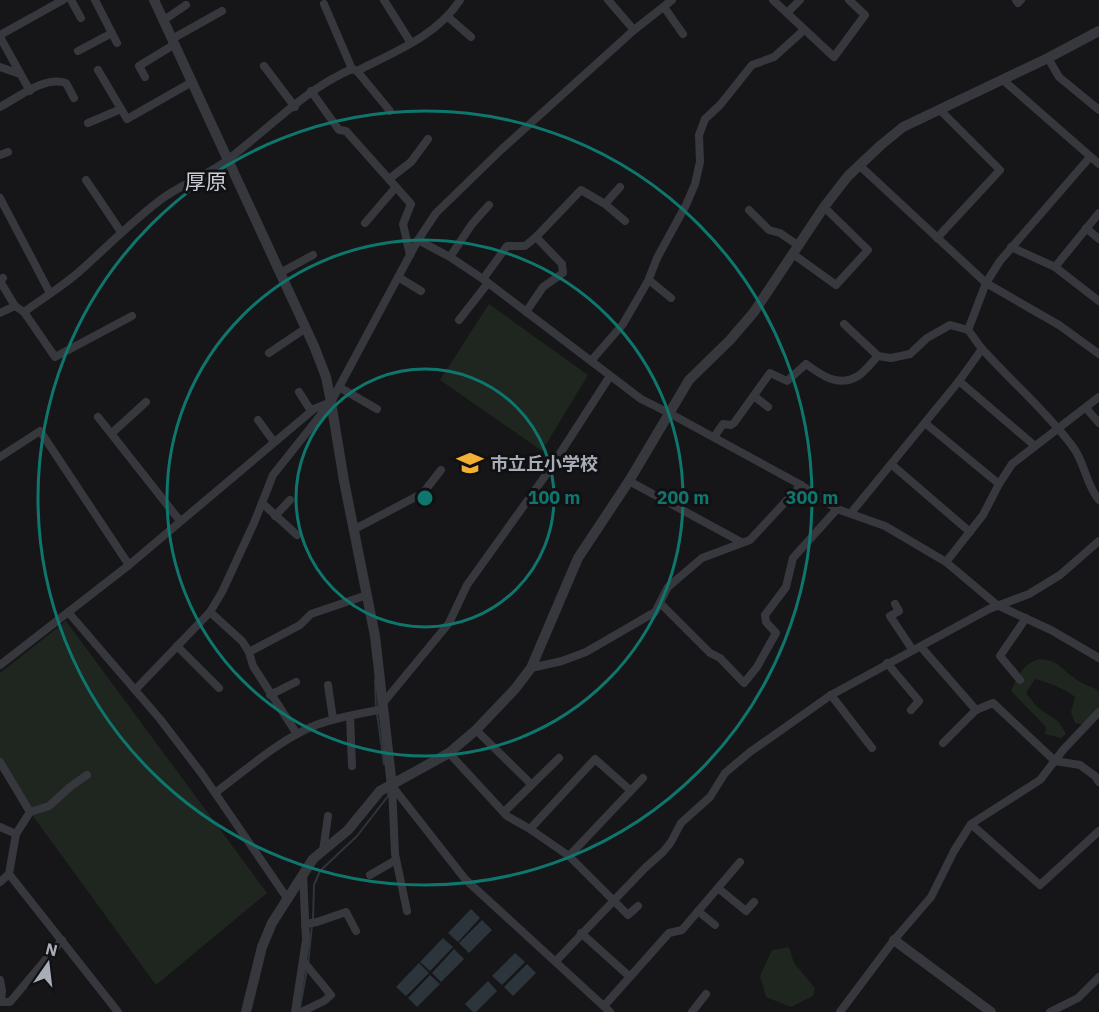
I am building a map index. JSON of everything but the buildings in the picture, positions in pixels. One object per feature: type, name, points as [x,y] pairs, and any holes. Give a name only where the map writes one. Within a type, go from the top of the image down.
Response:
[{"type":"street","points":[[30,91],[0,36],[63,0]]},
{"type":"street","points":[[71,0],[81,18]]},
{"type":"street","points":[[95,0],[117,43]]},
{"type":"street","points":[[154,0],[306,328],[326,377],[353,530],[362,597],[375,636],[396,861],[407,911]]},
{"type":"street","points":[[384,0],[411,43]]},
{"type":"street","points":[[608,0],[634,30]]},
{"type":"street","points":[[135,690],[210,612],[222,592],[273,475],[331,402],[418,240],[436,213],[501,148],[634,30],[672,0]]},
{"type":"street","points":[[773,0],[834,57],[865,15],[849,0]]},
{"type":"street","points":[[787,14],[800,0]]},
{"type":"street","points":[[1016,0],[1018,3],[1021,0]]},
{"type":"street","points":[[24,312],[78,272],[121,232],[181,185],[227,161],[295,107],[311,91],[331,78],[354,70],[411,43],[445,21],[455,2]]},
{"type":"street","points":[[324,4],[354,70],[390,111]]},
{"type":"street","points":[[164,20],[186,5]]},
{"type":"street","points":[[664,7],[683,34]]},
{"type":"street","points":[[145,77],[139,66],[222,11]]},
{"type":"street","points":[[448,17],[471,37]]},
{"type":"street","points":[[591,361],[623,324],[649,280],[657,258],[695,184],[700,162],[699,135],[705,120],[752,65],[774,57],[804,30]]},
{"type":"street","points":[[246,1012],[262,947],[272,923],[313,859],[348,830],[388,788],[449,753],[476,730],[531,668],[578,558],[629,481],[689,380],[730,340],[754,312],[824,207],[859,165],[903,127],[1048,58],[1099,31]]},
{"type":"street","points":[[78,51],[112,33]]},
{"type":"street","points":[[1048,58],[1059,77],[1099,110]]},
{"type":"street","points":[[264,66],[295,107]]},
{"type":"street","points":[[0,67],[20,74]]},
{"type":"street","points":[[98,70],[127,118],[192,82]]},
{"type":"street","points":[[1003,80],[1099,164]]},
{"type":"street","points":[[0,107],[45,83],[58,81],[66,83],[74,98]]},
{"type":"street","points":[[311,91],[339,130],[346,131],[411,204],[403,224],[410,255]]},
{"type":"street","points":[[88,123],[121,109]]},
{"type":"street","points":[[937,238],[1000,171],[939,110]]},
{"type":"street","points":[[389,179],[411,162],[428,138]]},
{"type":"street","points":[[968,330],[986,283],[1000,261],[1090,157]]},
{"type":"street","points":[[859,165],[986,283],[1059,325],[1099,354]]},
{"type":"street","points":[[87,180],[121,232]]},
{"type":"street","points":[[365,223],[396,187]]},
{"type":"street","points":[[605,204],[620,187]]},
{"type":"street","points":[[459,320],[507,246],[525,246],[581,190],[605,204],[625,221]]},
{"type":"street","points":[[0,198],[50,293]]},
{"type":"street","points":[[450,257],[472,224],[489,205]]},
{"type":"street","points":[[749,210],[769,230],[780,233],[836,285],[868,250],[824,207]]},
{"type":"street","points":[[1055,267],[1099,213]]},
{"type":"street","points":[[1086,228],[1099,239]]},
{"type":"street","points":[[526,312],[543,287],[563,273],[562,264],[536,237]]},
{"type":"street","points":[[418,240],[450,257],[485,281],[641,399],[801,485],[837,509],[885,526],[946,562],[997,605],[1051,630],[1099,658]]},
{"type":"street","points":[[1011,247],[1055,267],[1099,301]]},
{"type":"street","points":[[280,273],[313,255]]},
{"type":"street","points":[[398,277],[422,291]]},
{"type":"street","points":[[3,278],[0,281],[15,306],[24,312],[55,357],[132,316]]},
{"type":"street","points":[[649,280],[670,298]]},
{"type":"street","points":[[0,313],[15,306]]},
{"type":"street","points":[[844,324],[878,356],[891,358],[910,354],[927,338],[950,325],[968,330],[982,349],[1059,428],[1078,454],[1087,473],[1092,492],[1099,500]]},
{"type":"street","points":[[269,353],[306,328]]},
{"type":"street","points":[[851,513],[959,381],[982,349]]},
{"type":"street","points":[[714,437],[723,424],[734,423],[770,373],[787,381],[806,364],[825,378],[841,381],[858,376],[878,356]]},
{"type":"street","points":[[215,793],[297,734],[333,719],[380,708],[449,623],[467,585],[548,472],[610,376]]},
{"type":"street","points":[[959,381],[1035,446]]},
{"type":"street","points":[[339,387],[377,409]]},
{"type":"street","points":[[299,392],[311,411]]},
{"type":"street","points":[[754,396],[768,407]]},
{"type":"street","points":[[946,562],[982,515],[1012,464],[1099,397]]},
{"type":"street","points":[[112,433],[146,402]]},
{"type":"street","points":[[0,664],[129,565],[311,411],[331,402]]},
{"type":"street","points":[[1086,408],[1099,423]]},
{"type":"street","points":[[99,417],[180,521]]},
{"type":"street","points":[[258,420],[274,442]]},
{"type":"street","points":[[925,423],[999,484]]},
{"type":"street","points":[[0,457],[40,431],[129,565]]},
{"type":"street","points":[[891,464],[970,532]]},
{"type":"street","points":[[353,530],[423,494],[441,470]]},
{"type":"street","points":[[629,481],[741,542]]},
{"type":"street","points":[[531,668],[562,661],[586,652],[655,612],[668,587],[702,558],[750,540],[801,485]]},
{"type":"street","points":[[275,516],[290,500]]},
{"type":"street","points":[[262,503],[297,535]]},
{"type":"street","points":[[660,603],[744,683],[757,667],[776,633],[766,622],[765,615],[786,587],[793,558],[837,509]]},
{"type":"street","points":[[556,961],[663,852],[681,823],[710,796],[725,773],[750,752],[831,695],[887,663],[997,605],[1029,594],[1060,575],[1099,541]]},
{"type":"street","points":[[249,652],[300,625],[311,614],[362,597]]},
{"type":"street","points":[[895,604],[899,611],[890,616],[976,710]]},
{"type":"street","points":[[68,612],[160,719],[215,793],[287,898]]},
{"type":"street","points":[[210,612],[242,640],[253,666],[297,734]]},
{"type":"street","points":[[1020,680],[1000,656],[1026,618]]},
{"type":"street","points":[[177,646],[219,688]]},
{"type":"street","points":[[887,663],[919,701],[910,710]]},
{"type":"street","points":[[270,695],[296,682]]},
{"type":"street","points":[[328,685],[333,719]]},
{"type":"street","points":[[831,695],[872,748]]},
{"type":"street","points":[[943,743],[976,710],[993,703],[1055,761],[1080,765],[1095,776],[1099,782]]},
{"type":"street","points":[[840,1012],[894,940],[930,897],[971,824],[1040,780],[1099,712]]},
{"type":"street","points":[[350,716],[352,766]]},
{"type":"street","points":[[476,730],[531,784]]},
{"type":"street","points":[[449,753],[504,812],[569,856],[628,915],[638,906]]},
{"type":"street","points":[[504,812],[559,758]]},
{"type":"street","points":[[530,829],[595,759],[630,790]]},
{"type":"street","points":[[0,762],[30,812]]},
{"type":"street","points":[[0,882],[9,874],[16,834],[30,812],[49,807],[87,775]]},
{"type":"street","points":[[569,856],[643,778]]},
{"type":"street","points":[[388,788],[465,879],[607,1009],[629,976],[669,933],[682,930],[740,862]]},
{"type":"street","points":[[323,851],[328,816]]},
{"type":"street","points":[[971,824],[1040,885],[1099,831]]},
{"type":"street","points":[[0,827],[16,834]]},
{"type":"street","points":[[370,875],[396,861]]},
{"type":"street","points":[[303,873],[306,940],[304,962],[300,1012],[324,1001],[331,995],[304,962]]},
{"type":"street","points":[[9,874],[118,1012]]},
{"type":"street","points":[[718,888],[746,911],[754,902]]},
{"type":"street","points":[[698,911],[715,926]]},
{"type":"street","points":[[306,923],[317,922],[346,912],[356,931]]},
{"type":"street","points":[[582,933],[629,976]]},
{"type":"street","points":[[0,980],[3,991],[1,1001],[10,1002],[62,940]]},
{"type":"street","points":[[894,940],[990,1012]]},
{"type":"street","points":[[1050,1012],[1078,998],[1099,976]]},
{"type":"street","points":[[692,1012],[706,994]]},
{"type":"shaded area","points":[[489,304],[588,375],[542,451],[440,380]]},
{"type":"shaded area","points":[[66,621],[267,893],[156,985],[30,812],[0,764],[0,673]]},
{"type":"shaded area","points":[[1039,659],[1055,663],[1076,679],[1099,691],[1099,711],[1085,725],[1075,723],[1071,712],[1075,697],[1056,686],[1035,679],[1026,693],[1037,707],[1059,722],[1066,734],[1061,738],[1045,734],[1046,727],[1011,691],[1018,676],[1025,668]]},
{"type":"shaded area","points":[[471,909],[480,918],[458,942],[448,933]]},
{"type":"shaded area","points":[[482,920],[492,930],[469,953],[459,943]]},
{"type":"shaded area","points":[[443,938],[453,947],[430,971],[420,962]]},
{"type":"shaded area","points":[[789,947],[794,963],[815,988],[813,996],[791,1007],[766,997],[760,976],[772,950]]},
{"type":"shaded area","points":[[454,949],[464,959],[441,982],[432,973]]},
{"type":"shaded area","points":[[515,953],[525,962],[502,985],[492,976]]},
{"type":"shaded area","points":[[419,963],[429,973],[406,996],[396,987]]},
{"type":"shaded area","points":[[527,964],[536,973],[513,996],[504,987]]},
{"type":"shaded area","points":[[430,975],[440,984],[417,1007],[408,998]]},
{"type":"shaded area","points":[[488,981],[497,991],[476,1012],[473,1012],[465,1004]]},
{"type":"waterway","points":[[375,680],[376,708]]},
{"type":"waterway","points":[[377,713],[384,764]]},
{"type":"waterway","points":[[313,919],[314,885],[320,871],[357,836],[388,796],[388,791]]},
{"type":"waterway","points":[[308,964],[312,925]]},
{"type":"waterway","points":[[300,1008],[307,969]]},
{"type":"place","name":"市立丘小学校","points":[[470,463]]},
{"type":"district","name":"厚原","points":[[206,181]]}]
